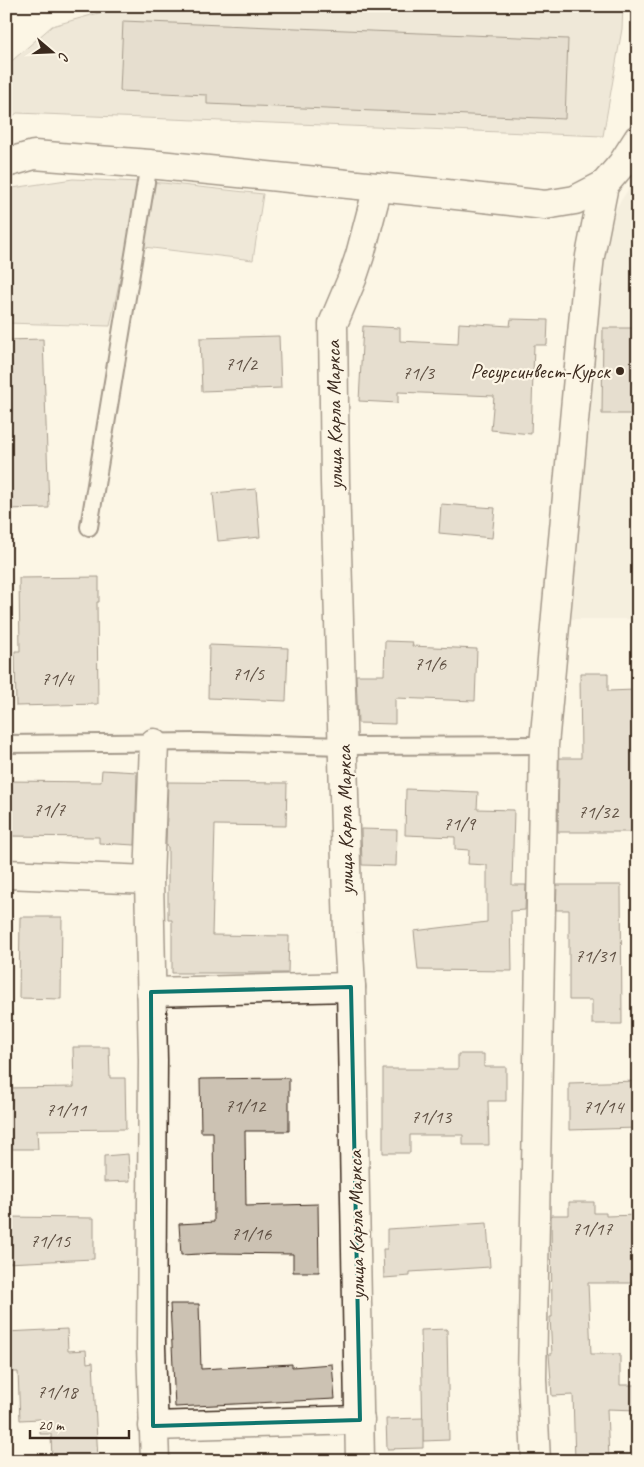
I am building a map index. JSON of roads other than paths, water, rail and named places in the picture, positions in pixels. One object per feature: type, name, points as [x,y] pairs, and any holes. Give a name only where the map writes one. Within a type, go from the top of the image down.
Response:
[{"type":"street","points":[[6,163],[34,154],[545,205],[575,200],[604,185],[622,164],[638,139]]},
{"type":"street","points":[[536,1461],[532,1379],[544,745],[587,282],[590,256],[604,185]]},
{"type":"street","name":"улица Карла Маркса","points":[[360,1461],[351,987],[335,482],[333,324],[360,255],[378,187]]},
{"type":"street","points":[[154,743],[150,880],[153,1060],[152,1347],[155,1461]]},
{"type":"street","points":[[6,874],[150,880]]},
{"type":"street","points":[[151,992],[351,987]]},
{"type":"street","points":[[153,1426],[360,1420]]},
{"type":"lane","points":[[89,526],[149,164]]},
{"type":"lane","points":[[6,744],[199,742],[343,746],[544,745]]},
{"type":"place","name":"Ресурсинвест-Курск","points":[[620,371]]}]
